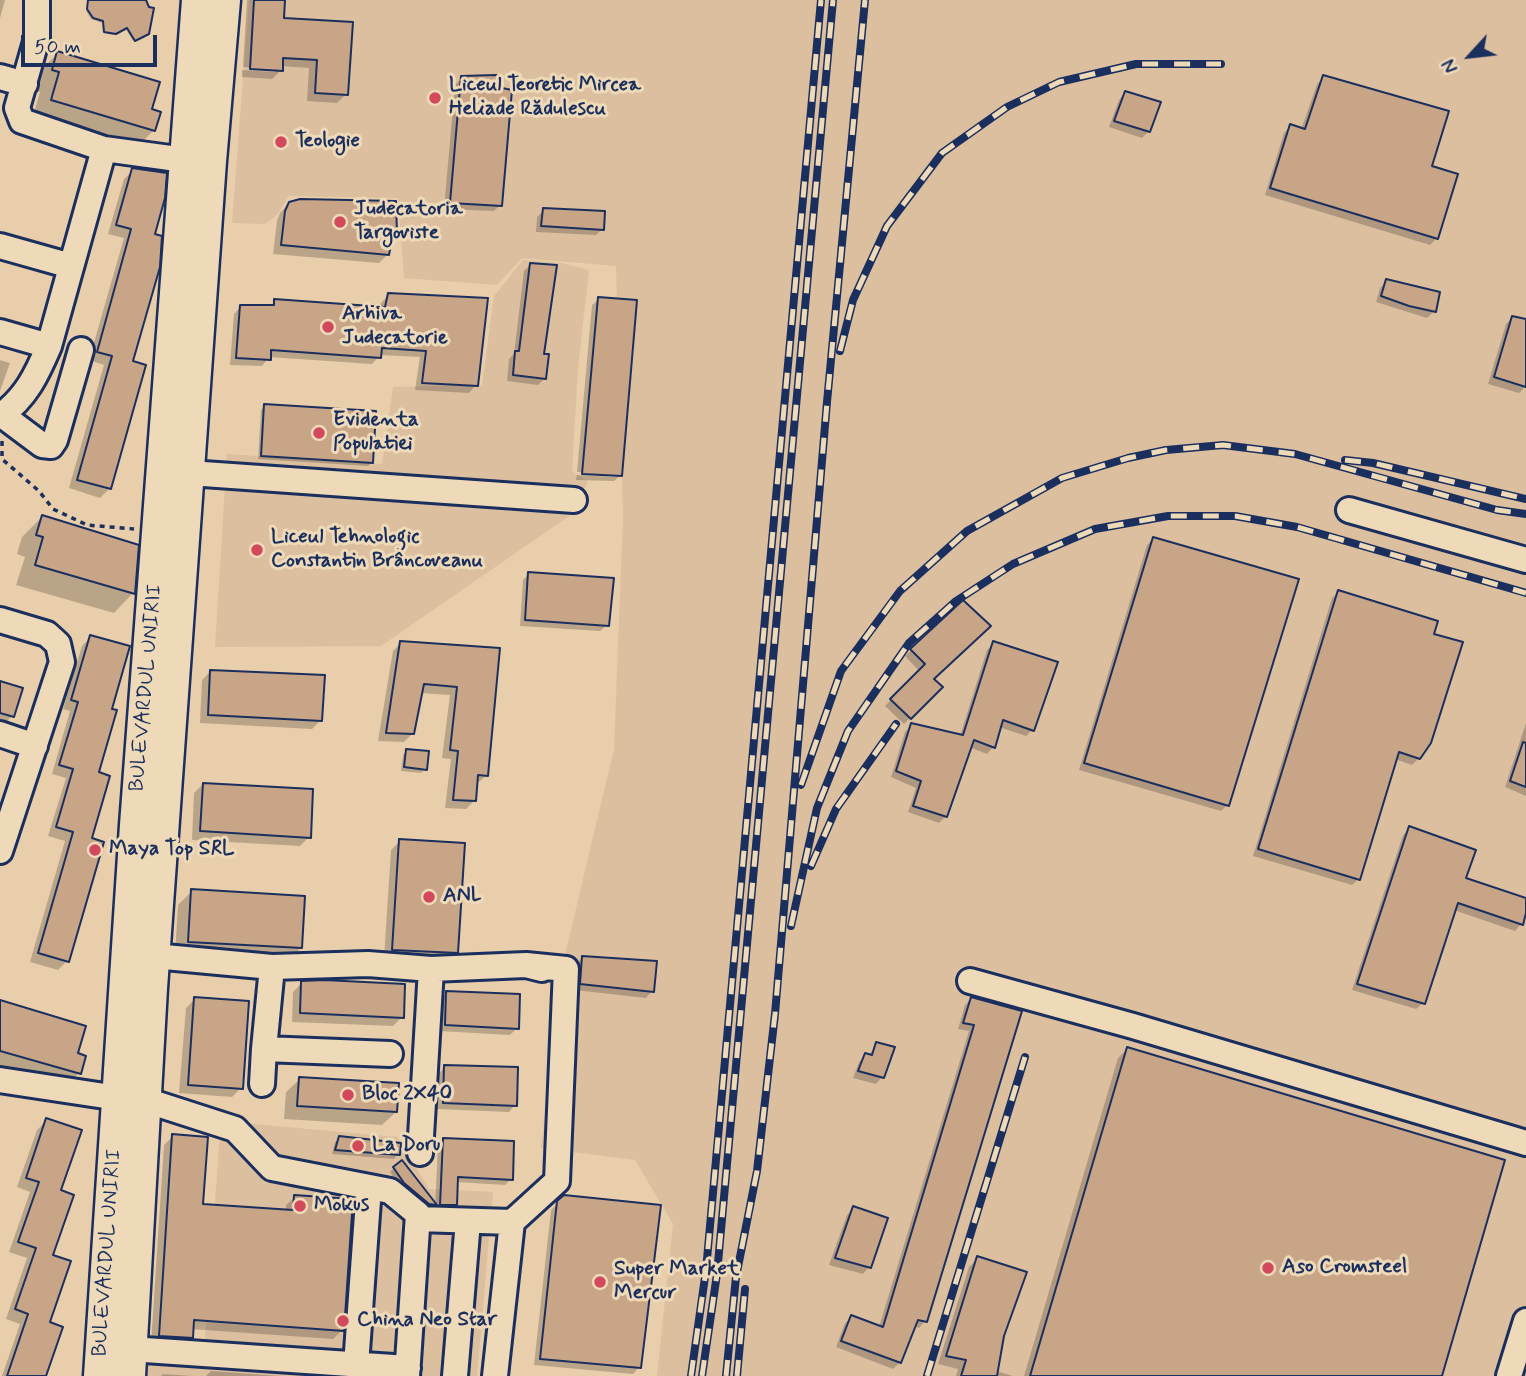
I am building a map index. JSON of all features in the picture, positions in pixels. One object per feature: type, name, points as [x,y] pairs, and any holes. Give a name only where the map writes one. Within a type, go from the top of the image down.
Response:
[{"type":"main road","name":"BULEVARDUL UNIRII","points":[[141,954],[189,473],[198,160],[198,0]]},
{"type":"main road","name":"BULEVARDUL UNIRII","points":[[100,1376],[131,1099],[141,954],[165,462],[198,160],[224,0]]},
{"type":"main road","name":"BULEVARDUL UNIRII","points":[[130,1362],[131,1099]]},
{"type":"street","points":[[37,0],[37,38],[17,108],[22,121],[104,149],[198,160]]},
{"type":"street","points":[[0,77],[25,84]]},
{"type":"street","points":[[81,350],[51,446],[43,445],[1,415],[19,401],[36,377],[48,346],[104,149]]},
{"type":"street","points":[[0,246],[71,266]]},
{"type":"street","points":[[0,332],[48,346]]},
{"type":"street","points":[[189,473],[573,500]]},
{"type":"street","points":[[1349,510],[1526,560]]},
{"type":"street","points":[[0,620],[47,634],[58,643],[62,662],[0,850]]},
{"type":"street","points":[[0,734],[35,746]]},
{"type":"street","points":[[141,954],[272,967],[368,964],[431,969],[566,969],[557,1181],[512,1222],[495,1376]]},
{"type":"street","points":[[262,1084],[272,967]]},
{"type":"street","points":[[421,1153],[431,969]]},
{"type":"street","points":[[970,981],[1133,1026],[1526,1143]]},
{"type":"street","points":[[264,1049],[390,1054]]},
{"type":"street","points":[[0,1080],[131,1099],[235,1129],[272,1168],[390,1191],[418,1214],[408,1372],[356,1365],[130,1362]]},
{"type":"street","points":[[356,1365],[369,1187]]},
{"type":"street","points":[[418,1219],[512,1222]]},
{"type":"street","points":[[455,1376],[468,1221]]},
{"type":"street","points":[[1509,1376],[1526,1321]]},
{"type":"path","points":[[1,415],[2,459],[39,491],[53,509],[87,525],[139,529]]},
{"type":"shaded area","points":[[249,0],[1526,0],[1526,1376],[657,1376],[673,1224],[635,1160],[541,1148],[564,959],[614,749],[623,517],[616,266],[522,258],[497,285],[404,278],[398,198],[289,196],[277,215],[265,224],[232,223]]},
{"type":"shaded area","points":[[523,260],[561,263],[589,270],[578,368],[572,471],[588,482],[569,516],[381,646],[215,647],[227,454],[382,464],[393,387],[482,385],[494,296]]},
{"type":"shaded area","points":[[221,1121],[397,1137],[429,1189],[493,1192],[477,1376],[146,1376],[147,1360],[203,1362]]},
{"type":"building","points":[[88,0],[146,0],[149,7],[154,8],[149,34],[135,41],[127,28],[116,34],[104,32],[103,21],[93,18],[87,9]]},
{"type":"building","points":[[254,0],[285,0],[284,18],[353,22],[348,95],[315,93],[317,60],[283,58],[283,71],[250,69]]},
{"type":"building","points":[[57,51],[160,82],[152,109],[161,112],[155,131],[51,100],[59,72],[52,70]]},
{"type":"building","points":[[497,75],[497,87],[512,90],[502,206],[450,203],[461,76]]},
{"type":"building","points":[[1323,75],[1449,111],[1432,166],[1458,174],[1438,239],[1270,188],[1290,124],[1305,129]]},
{"type":"building","points":[[1125,91],[1161,102],[1150,132],[1114,121]]},
{"type":"building","points":[[132,168],[167,173],[165,198],[155,234],[162,236],[160,267],[133,361],[146,365],[111,489],[77,480],[112,356],[97,352],[131,229],[116,225]]},
{"type":"building","name":"Judecatoria Targoviste","points":[[300,199],[396,201],[397,233],[393,233],[389,255],[281,245],[285,211],[289,202]]},
{"type":"building","points":[[543,208],[605,211],[604,230],[541,226]]},
{"type":"building","points":[[530,263],[557,265],[544,354],[549,354],[546,379],[513,375],[515,351],[519,351]]},
{"type":"building","points":[[1386,279],[1440,292],[1436,312],[1381,296]]},
{"type":"building","points":[[388,293],[488,298],[478,386],[422,383],[426,351],[382,348],[381,358],[271,350],[271,360],[236,358],[240,305],[274,305],[274,299],[385,307]]},
{"type":"building","points":[[598,297],[637,300],[622,476],[582,474]]},
{"type":"building","points":[[1512,316],[1526,319],[1526,387],[1494,377]]},
{"type":"building","name":"Evidenta Populatiei","points":[[264,404],[376,411],[373,463],[261,456]]},
{"type":"building","points":[[42,515],[139,545],[135,594],[35,565],[43,537],[36,535]]},
{"type":"building","points":[[1153,537],[1299,579],[1229,806],[1084,763]]},
{"type":"building","points":[[528,572],[614,578],[609,626],[525,620]]},
{"type":"building","points":[[1338,590],[1438,621],[1434,634],[1463,642],[1431,743],[1420,759],[1399,752],[1360,880],[1258,849]]},
{"type":"building","points":[[963,600],[991,626],[934,679],[943,687],[911,719],[890,699],[925,664],[910,649]]},
{"type":"building","points":[[90,635],[130,646],[112,709],[117,710],[99,772],[110,776],[92,838],[104,842],[69,962],[38,953],[73,832],[56,827],[73,769],[59,765],[78,702],[71,700]]},
{"type":"building","points":[[400,641],[500,648],[488,776],[478,775],[476,801],[453,800],[458,751],[450,750],[457,687],[424,684],[414,734],[386,733]]},
{"type":"building","points":[[993,641],[1058,662],[1034,731],[1003,720],[995,748],[974,740],[947,817],[913,806],[921,781],[896,771],[911,723],[963,735]]},
{"type":"building","points":[[210,670],[325,675],[322,721],[208,715]]},
{"type":"building","points":[[0,681],[23,688],[14,717],[0,713]]},
{"type":"building","points":[[1523,742],[1526,743],[1526,787],[1510,781]]},
{"type":"building","points":[[406,749],[429,751],[427,770],[404,767]]},
{"type":"building","points":[[203,783],[313,789],[311,838],[200,831]]},
{"type":"building","points":[[1409,826],[1476,850],[1466,878],[1526,898],[1523,925],[1458,903],[1425,1004],[1357,984]]},
{"type":"building","name":"ANL","points":[[399,839],[465,843],[458,953],[392,950]]},
{"type":"building","points":[[191,889],[305,896],[302,948],[188,942]]},
{"type":"building","points":[[582,956],[657,961],[654,992],[580,984]]},
{"type":"building","points":[[301,981],[405,984],[404,1018],[300,1013]]},
{"type":"building","points":[[446,991],[520,994],[519,1029],[445,1025]]},
{"type":"building","points":[[194,997],[249,1001],[243,1089],[188,1085]]},
{"type":"building","points":[[971,997],[1022,1011],[927,1322],[918,1320],[901,1363],[841,1341],[851,1315],[883,1327],[974,1025],[963,1023]]},
{"type":"building","points":[[0,1000],[86,1026],[78,1053],[86,1056],[81,1074],[0,1051]]},
{"type":"building","points":[[876,1042],[895,1047],[884,1078],[858,1071],[865,1053],[872,1055]]},
{"type":"building","name":"Aso Cromsteel","points":[[1127,1047],[1505,1160],[1442,1376],[1030,1376]]},
{"type":"building","points":[[444,1065],[518,1067],[517,1106],[443,1103]]},
{"type":"building","name":"Bloc 2X40","points":[[299,1077],[399,1083],[397,1112],[297,1106]]},
{"type":"building","points":[[46,1118],[82,1130],[61,1190],[74,1195],[53,1255],[71,1261],[50,1322],[63,1327],[46,1376],[7,1376],[28,1314],[15,1309],[36,1248],[18,1242],[39,1182],[26,1178]]},
{"type":"building","points":[[172,1134],[208,1137],[203,1204],[293,1210],[294,1195],[353,1199],[344,1331],[194,1320],[193,1338],[159,1336]]},
{"type":"building","name":"La Doru","points":[[339,1136],[401,1143],[400,1155],[335,1150]]},
{"type":"building","points":[[443,1138],[514,1141],[513,1180],[458,1177],[457,1205],[440,1205]]},
{"type":"building","points":[[402,1160],[437,1205],[429,1204],[404,1183],[393,1167]]},
{"type":"building","name":"Super Market Mercur","points":[[564,1195],[661,1205],[641,1368],[540,1359],[557,1201]]},
{"type":"building","points":[[853,1206],[888,1218],[871,1268],[835,1258]]},
{"type":"building","points":[[977,1256],[1027,1272],[1004,1336],[997,1376],[961,1376],[966,1360],[946,1356]]},
{"type":"railway","points":[[691,1376],[706,1270],[821,0]]},
{"type":"railway","points":[[702,1376],[717,1274],[833,0]]},
{"type":"railway","points":[[726,1376],[736,1277],[757,1171],[775,1014],[827,402],[865,0]]},
{"type":"railway","points":[[840,351],[853,300],[887,226],[942,153],[1007,107],[1059,82],[1136,64],[1221,64]]},
{"type":"railway","points":[[801,785],[841,671],[900,591],[967,531],[1062,478],[1128,458],[1166,450],[1223,445],[1295,454],[1497,510],[1526,514]]},
{"type":"railway","points":[[1345,460],[1373,463],[1526,499]]},
{"type":"railway","points":[[791,926],[817,808],[848,731],[909,643],[956,601],[1013,564],[1095,529],[1168,516],[1235,516],[1297,527],[1526,593]]},
{"type":"railway","points":[[811,866],[836,809],[896,724]]},
{"type":"railway","points":[[927,1376],[1025,1057]]},
{"type":"railway","points":[[737,1376],[745,1289]]},
{"type":"place","name":"Liceul Teoretic Mircea Heliade Rădulescu","points":[[435,98]]},
{"type":"place","name":"Teologie","points":[[281,142]]},
{"type":"place","name":"Judecatoria Targoviste","points":[[340,222]]},
{"type":"place","name":"Arhiva Judecatorie","points":[[328,327]]},
{"type":"place","name":"Evidenta Populatiei","points":[[319,433]]},
{"type":"place","name":"Liceul Tehnologic Constantin Brâncoveanu","points":[[257,550]]},
{"type":"place","name":"Maya Top SRL","points":[[95,850]]},
{"type":"place","name":"ANL","points":[[429,897]]},
{"type":"place","name":"Bloc 2X40","points":[[348,1095]]},
{"type":"place","name":"La Doru","points":[[358,1146]]},
{"type":"place","name":"Mokus","points":[[300,1206]]},
{"type":"place","name":"Aso Cromsteel","points":[[1268,1268]]},
{"type":"place","name":"Super Market Mercur","points":[[600,1282]]},
{"type":"place","name":"China Neo Star","points":[[343,1321]]}]
